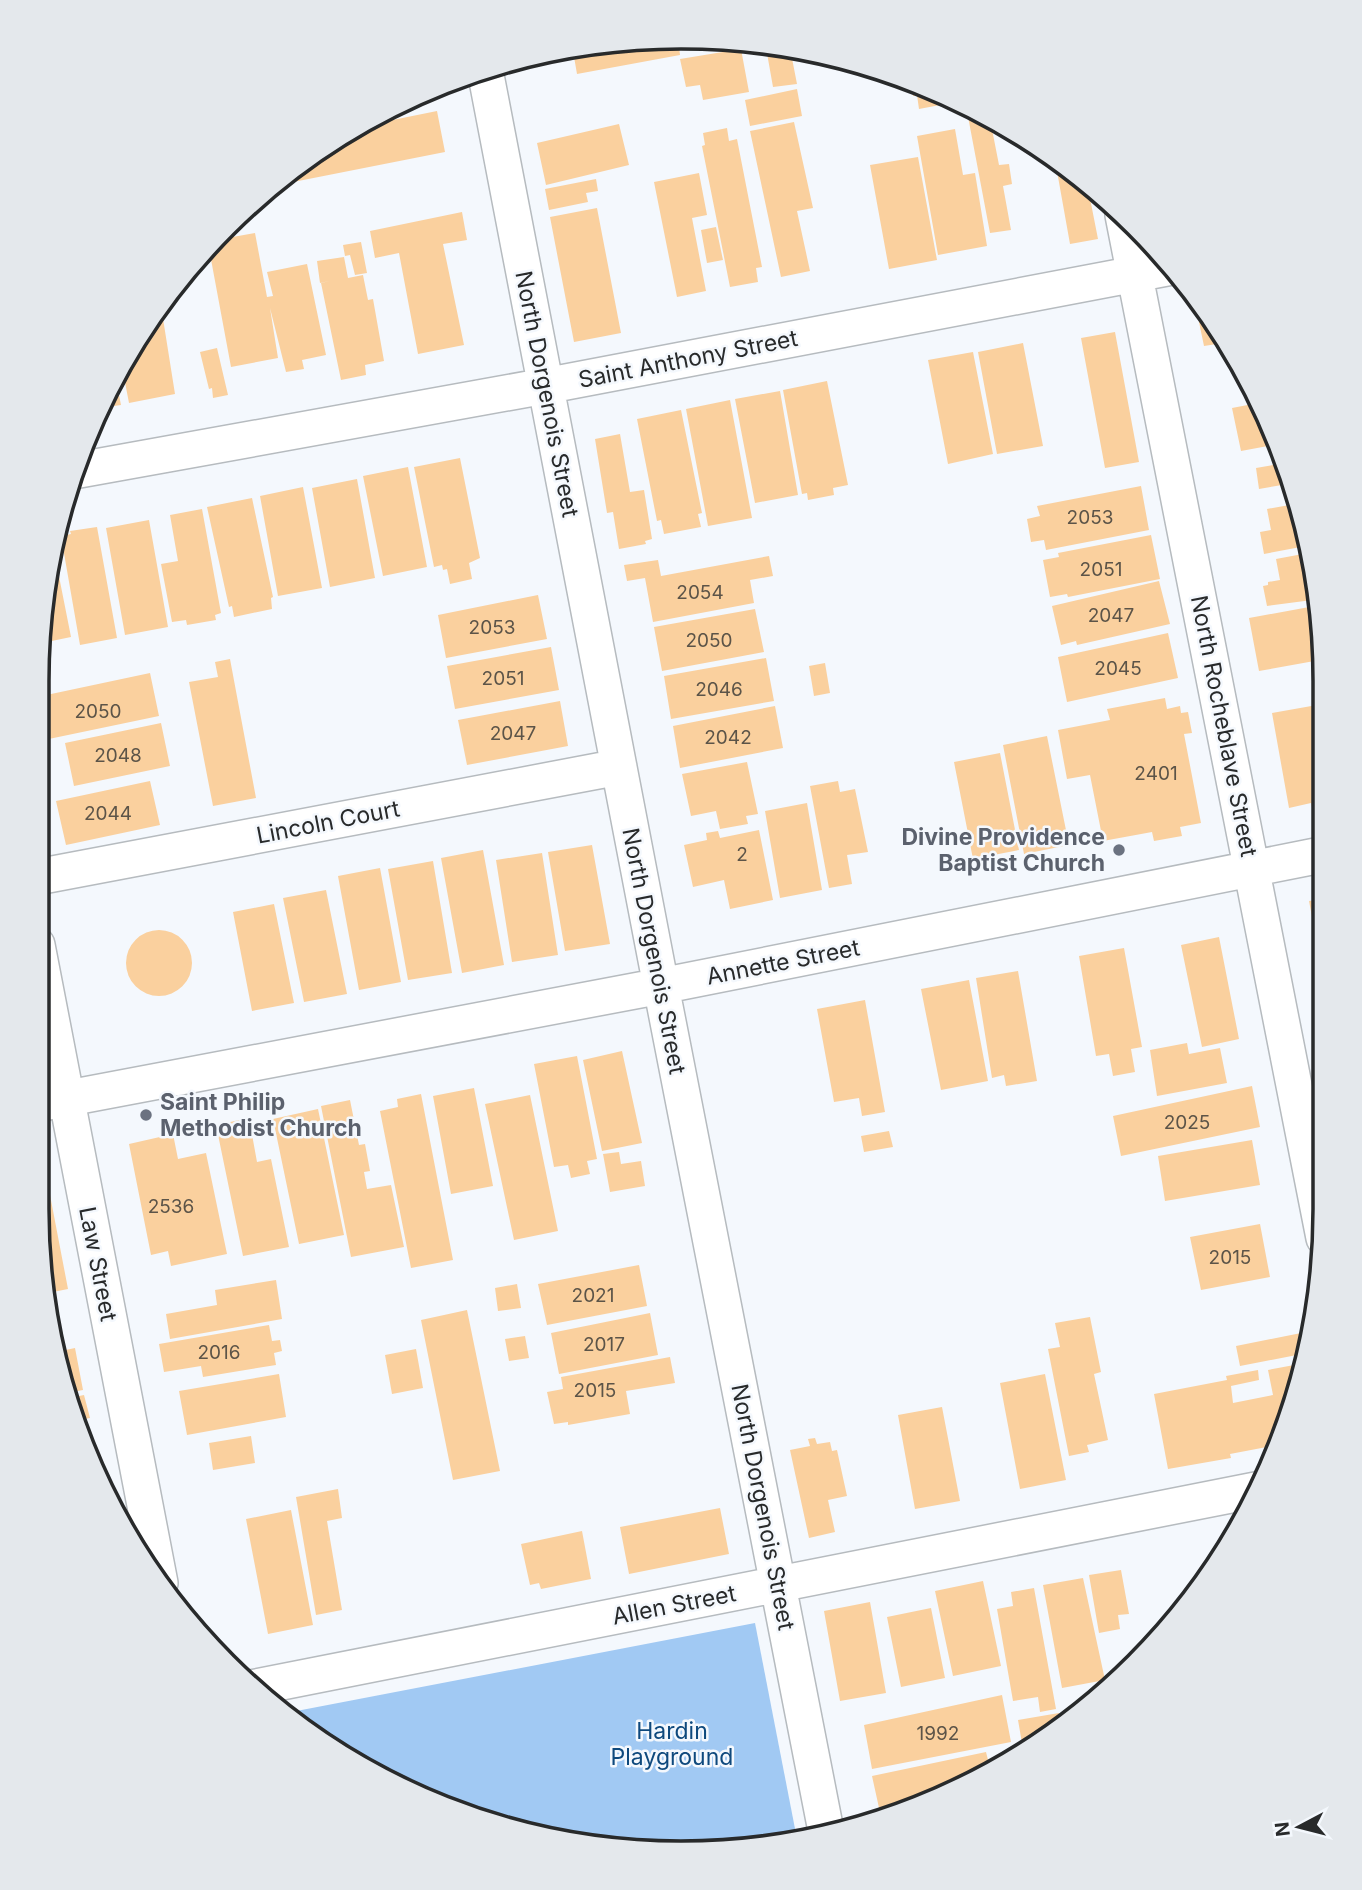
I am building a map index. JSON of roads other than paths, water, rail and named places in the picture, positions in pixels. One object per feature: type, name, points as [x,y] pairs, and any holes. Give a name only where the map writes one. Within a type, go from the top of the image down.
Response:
[{"type":"street","name":"North Dorgenois Street","points":[[487,80],[825,1824]]},
{"type":"street","name":"North Rocheblave Street","points":[[1126,232],[1313,1181]]},
{"type":"street","name":"Saint Anthony Street","points":[[86,469],[545,386],[1160,269]]},
{"type":"street","name":"Lincoln Court","points":[[49,875],[619,767]]},
{"type":"street","name":"Annette Street","points":[[51,1101],[661,986],[1313,857]]},
{"type":"street","name":"Law Street","points":[[49,1079],[51,1101],[154,1557]]},
{"type":"street","name":"Allen Street","points":[[265,1685],[1246,1492]]},
{"type":"place","name":"Divine Providence Baptist Church","points":[[1119,850]]},
{"type":"place","name":"Saint Philip Methodist Church","points":[[146,1115]]},
{"type":"park label","name":"Hardin Playground","points":[[672,1744]]}]
